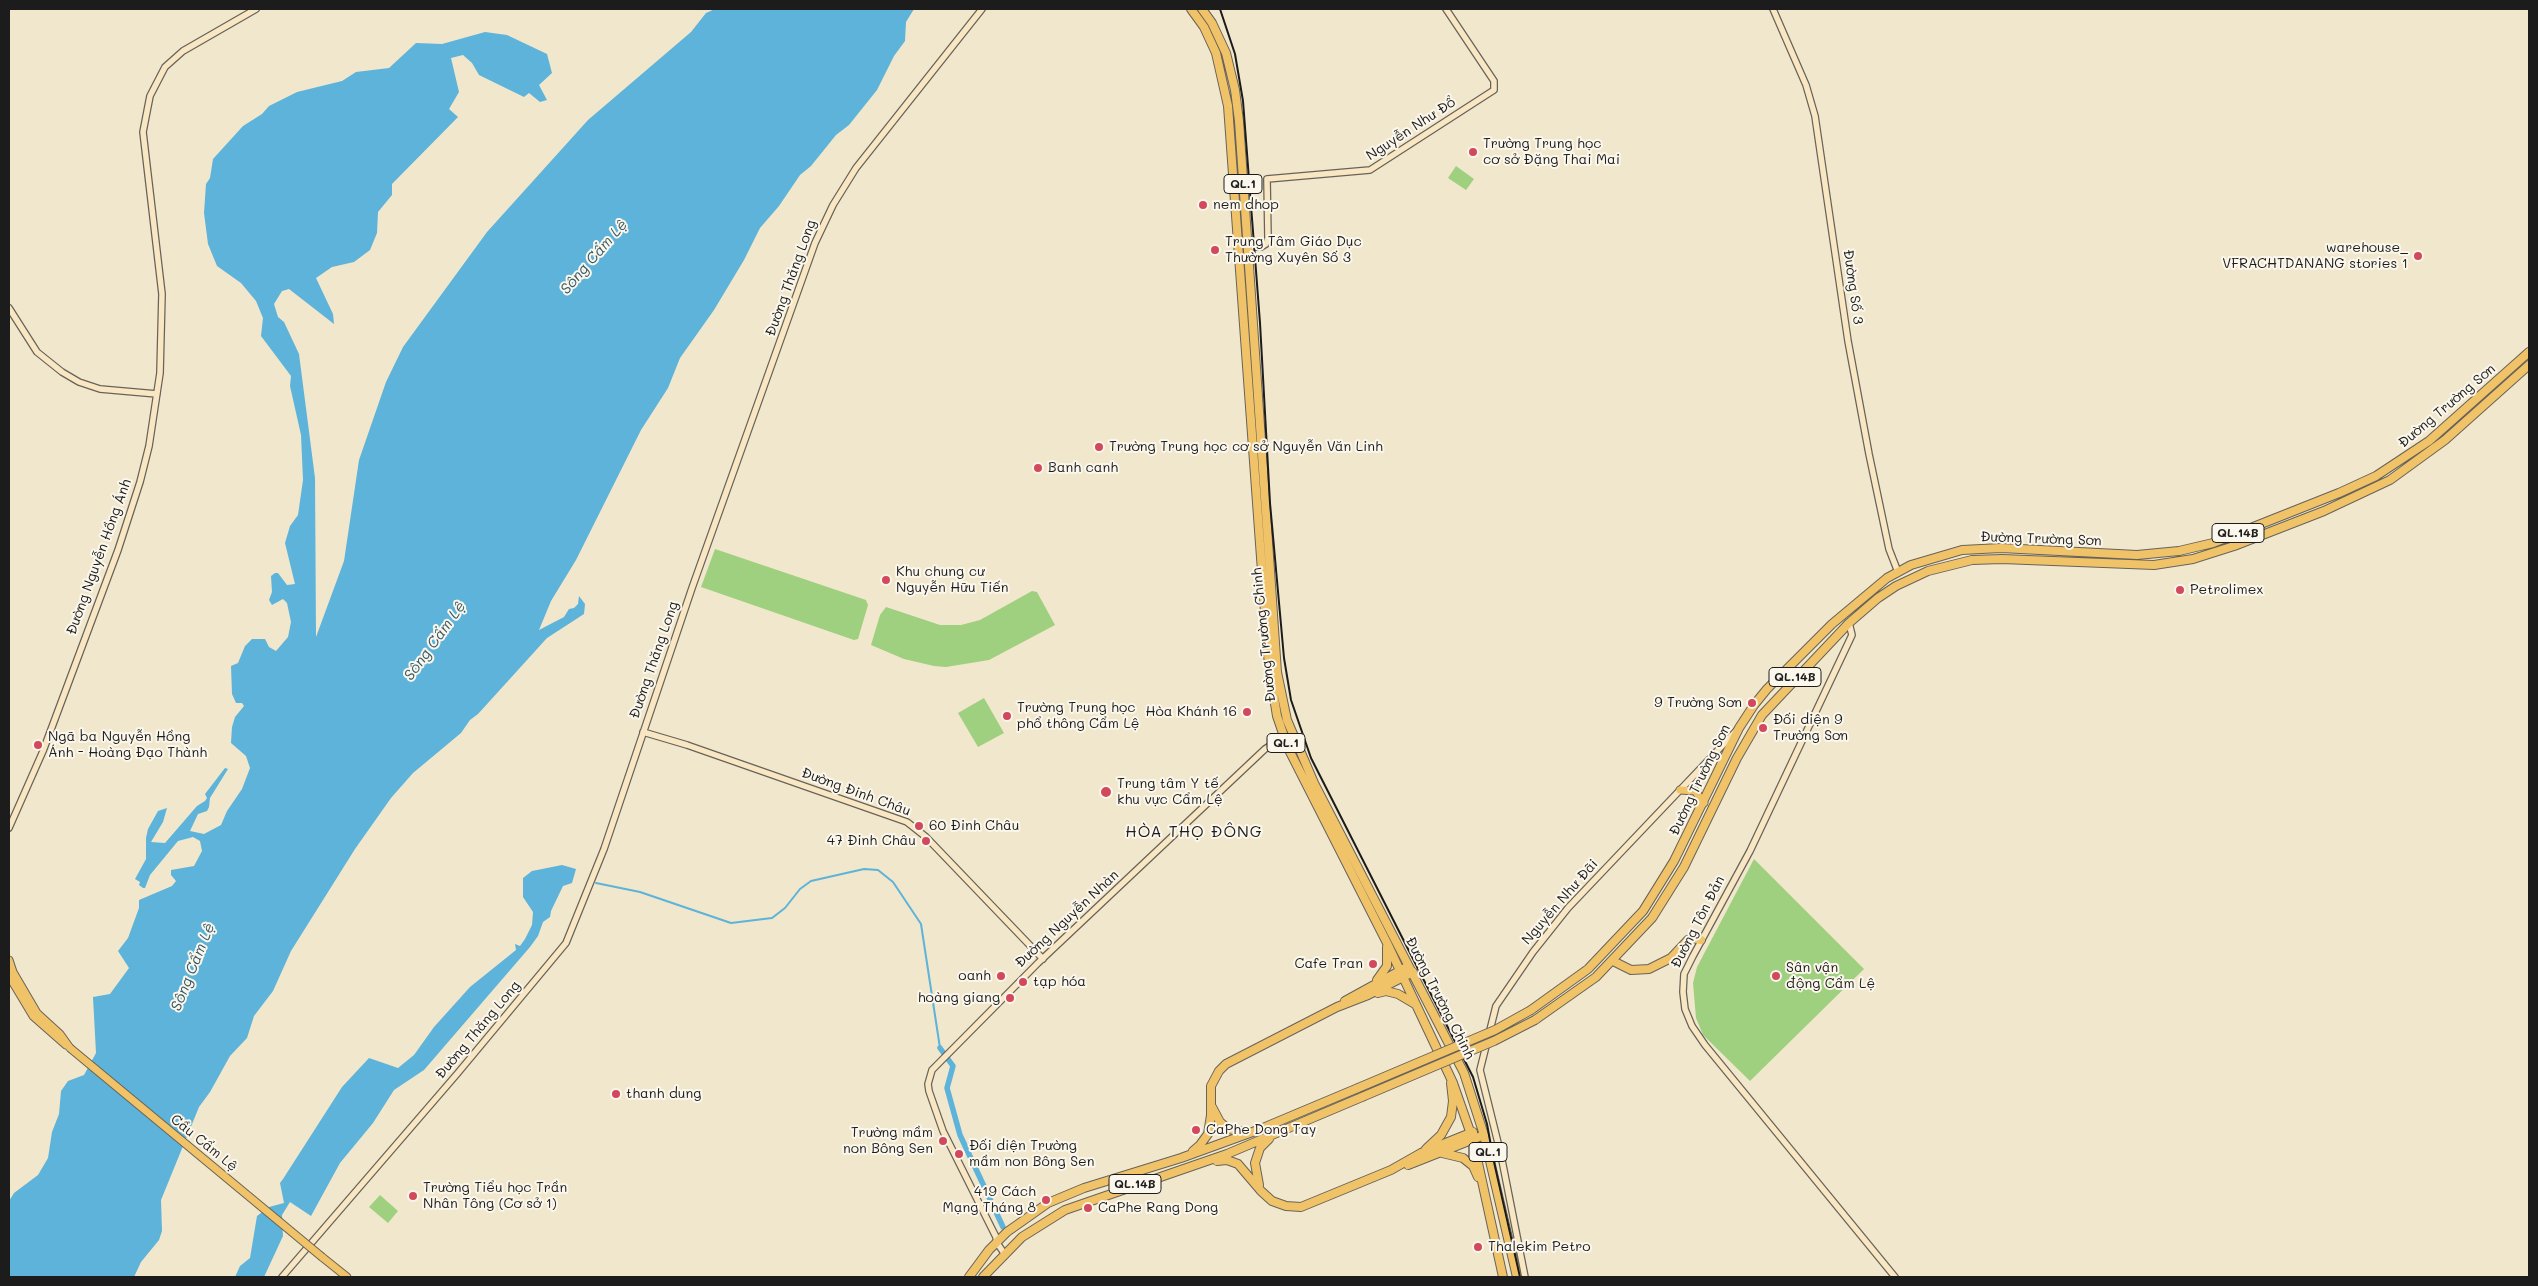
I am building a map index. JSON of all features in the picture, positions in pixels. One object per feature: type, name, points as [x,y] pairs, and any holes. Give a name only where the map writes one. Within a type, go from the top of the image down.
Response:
[{"type":"highway","name":"Đường Trường Chinh","points":[[1191,9],[1204,27],[1216,53],[1228,106],[1269,667],[1277,716],[1284,737],[1387,943],[1452,1079],[1472,1136],[1503,1277]]},
{"type":"highway","name":"Đường Trường Chinh","points":[[1202,9],[1212,23],[1226,53],[1235,90],[1281,694],[1287,720],[1299,753],[1464,1073],[1483,1132],[1517,1277]]},
{"type":"highway","name":"Đường Trường Sơn","points":[[1258,1130],[1495,1030],[1531,1010],[1588,969],[1643,911],[1674,861],[1739,728],[1767,689],[1832,624],[1879,584],[1898,572],[1937,556],[1979,548],[2137,556],[2179,551],[2213,542],[2367,481],[2413,452],[2529,352]]},
{"type":"highway","name":"Đường Trường Sơn","points":[[1276,1135],[1494,1041],[1535,1020],[1576,993],[1613,961],[1652,918],[1668,894],[1762,715],[1848,624],[1878,598],[1896,586],[1928,570],[1951,564],[2002,559],[2122,564],[2175,563],[2225,549],[2372,490],[2405,470],[2445,440],[2529,365]]},
{"type":"highway","points":[[1613,961],[1631,970],[1649,969],[1671,958],[1688,940],[1694,938],[1701,940]]},
{"type":"highway","points":[[1374,984],[1387,966],[1387,943]]},
{"type":"highway","points":[[1368,995],[1411,969]]},
{"type":"highway","points":[[1338,1007],[1374,984],[1402,974]]},
{"type":"highway","points":[[1181,1158],[1195,1150],[1204,1140],[1209,1127],[1212,1086],[1215,1077],[1226,1064],[1338,1007],[1368,995],[1386,991],[1392,992],[1404,996],[1417,1006]]},
{"type":"highway","points":[[1430,1150],[1445,1136],[1454,1119],[1456,1103],[1452,1079]]},
{"type":"highway","points":[[1421,1153],[1441,1135],[1451,1117],[1453,1102],[1452,1079]]},
{"type":"highway","points":[[1210,1101],[1217,1117],[1228,1129],[1243,1133],[1258,1130]]},
{"type":"highway","name":"QL.14B","points":[[969,1277],[996,1243],[1028,1216],[1059,1198],[1084,1188],[1181,1158],[1258,1130]]},
{"type":"highway","points":[[1391,1170],[1421,1153],[1483,1132]]},
{"type":"highway","points":[[1261,1192],[1255,1171],[1256,1156],[1265,1143],[1276,1135]]},
{"type":"highway","name":"QL.14B","points":[[983,1277],[1004,1253],[1029,1232],[1065,1210],[1205,1162],[1276,1135]]},
{"type":"highway","points":[[1205,1162],[1233,1162],[1242,1168],[1261,1192],[1279,1205],[1301,1207],[1391,1170],[1440,1153],[1472,1136]]},
{"type":"highway","points":[[1440,1153],[1467,1160],[1473,1166],[1484,1190]]},
{"type":"main road","points":[[2305,506],[2309,516]]},
{"type":"main road","points":[[1680,790],[1695,791],[1704,803]]},
{"type":"main road","points":[[9,960],[13,972],[37,1013],[60,1034],[70,1048]]},
{"type":"main road","points":[[9,976],[33,1016],[56,1039],[70,1048]]},
{"type":"main road","name":"Cầu Cẩm Lệ","points":[[70,1048],[347,1277]]},
{"type":"street","name":"Đường Nguyễn Hồng Ánh","points":[[9,828],[42,751],[118,550],[140,482],[149,446],[160,373],[162,294],[143,132],[146,111],[158,79],[174,58],[198,40],[256,9]]},
{"type":"street","name":"Đường Thăng Long","points":[[282,1277],[558,954],[571,931],[598,865],[692,588],[815,243],[826,218],[862,160],[982,9]]},
{"type":"street","name":"Nguyễn Như Đổ","points":[[1247,247],[1261,247],[1266,244],[1268,238],[1267,179],[1370,170],[1494,90],[1494,81],[1446,9]]},
{"type":"street","name":"Đường Số 3","points":[[1773,9],[1806,85],[1815,116],[1848,341],[1878,502],[1889,549],[1898,572]]},
{"type":"street","points":[[9,308],[37,352],[62,372],[79,382],[100,389],[158,394]]},
{"type":"street","name":"Đường Tôn Đản","points":[[1848,624],[1852,635],[1750,851],[1684,974],[1683,983],[1685,1009],[1692,1026],[1705,1046],[1895,1277]]},
{"type":"street","name":"Nguyễn Như Đãi","points":[[1525,1277],[1480,1064],[1500,998],[1568,908],[1739,728]]},
{"type":"street","name":"Đường Đinh Châu","points":[[643,732],[687,745],[906,822],[926,837],[1043,959]]},
{"type":"street","name":"Đường Nguyễn Nhàn","points":[[1004,1253],[996,1243],[996,1237],[943,1131],[932,1101],[929,1079],[932,1070],[1043,959],[1265,750],[1284,737]]},
{"type":"green space","points":[[1456,166],[1474,179],[1466,190],[1448,178]]},
{"type":"green space","points":[[715,549],[866,600],[868,605],[858,639],[854,640],[701,587]]},
{"type":"green space","points":[[1032,591],[1037,592],[1055,625],[989,660],[946,667],[934,666],[904,659],[871,645],[880,615],[886,607],[940,625],[961,625],[980,620]]},
{"type":"green space","points":[[984,698],[1004,733],[978,747],[958,713]]},
{"type":"green space","name":"Sân vận động Cẩm Lệ","points":[[1754,859],[1864,969],[1750,1081],[1703,1035],[1696,1018],[1693,983],[1697,967]]},
{"type":"green space","points":[[380,1195],[398,1211],[388,1223],[369,1207]]},
{"type":"water","name":"Sông Cẩm Lệ","points":[[715,9],[914,9],[906,22],[905,41],[894,56],[877,90],[849,125],[836,135],[811,166],[800,175],[779,206],[760,228],[744,260],[714,310],[680,358],[668,388],[641,430],[576,560],[551,601],[539,630],[564,617],[569,609],[574,608],[578,604],[579,596],[585,604],[584,614],[547,638],[478,714],[470,720],[461,733],[413,773],[391,798],[355,849],[291,951],[273,991],[254,1016],[247,1038],[230,1056],[210,1092],[199,1107],[161,1200],[162,1231],[159,1240],[141,1262],[134,1277],[9,1277],[9,1201],[14,1193],[38,1175],[48,1158],[52,1132],[59,1114],[61,1091],[68,1081],[84,1075],[96,1053],[93,997],[110,994],[129,968],[118,951],[128,938],[139,908],[139,900],[172,886],[176,881],[171,875],[171,870],[194,866],[202,851],[200,841],[193,837],[178,841],[150,875],[145,888],[143,888],[139,885],[140,882],[135,879],[146,859],[148,829],[158,811],[167,808],[163,822],[151,842],[165,843],[197,806],[205,801],[207,798],[205,794],[225,768],[228,769],[210,798],[207,811],[198,814],[190,831],[204,834],[221,825],[227,811],[242,789],[250,768],[246,756],[231,743],[235,717],[244,706],[242,703],[236,703],[232,694],[231,666],[238,663],[245,646],[252,639],[265,639],[269,647],[276,651],[288,637],[291,622],[287,603],[283,599],[272,605],[269,600],[272,592],[271,576],[275,573],[278,573],[287,585],[295,584],[285,543],[290,526],[298,515],[303,480],[301,435],[290,386],[291,376],[261,336],[263,318],[256,301],[241,283],[217,266],[208,244],[204,213],[206,184],[210,178],[213,159],[243,126],[262,114],[269,106],[297,92],[342,81],[356,72],[389,68],[416,43],[442,44],[485,32],[507,35],[547,54],[552,73],[539,85],[547,100],[540,102],[529,93],[524,97],[479,75],[472,63],[463,55],[451,58],[459,92],[449,109],[458,117],[392,184],[392,195],[378,212],[377,233],[370,250],[354,262],[332,267],[316,278],[333,314],[334,324],[289,289],[282,291],[274,304],[278,317],[284,322],[299,354],[315,478],[316,637],[344,561],[359,460],[386,382],[403,347],[487,232],[588,120],[691,32],[706,13]]},
{"type":"water","points":[[562,865],[576,869],[572,883],[563,886],[550,917],[543,922],[538,936],[530,947],[424,1070],[394,1090],[373,1123],[340,1163],[311,1216],[290,1202],[282,1215],[283,1236],[264,1277],[235,1277],[240,1266],[250,1258],[257,1216],[269,1207],[284,1203],[280,1183],[342,1087],[369,1058],[398,1068],[414,1055],[434,1027],[470,987],[516,950],[515,944],[520,946],[525,939],[532,925],[533,912],[523,897],[523,878],[532,871]]},
{"type":"waterway","points":[[596,883],[640,892],[731,923],[772,918],[785,908],[800,889],[811,881],[864,869],[878,870],[893,882],[921,924],[940,1048]]},
{"type":"waterway","points":[[940,1048],[953,1066],[947,1088],[960,1135],[1003,1227]]},
{"type":"railway","points":[[1220,9],[1235,54],[1243,101],[1260,323],[1270,503],[1284,658],[1291,700],[1311,758],[1473,1077],[1487,1124],[1520,1277]]},
{"type":"place","name":"Trường Trung học cơ sở Đặng Thai Mai","points":[[1473,152]]},
{"type":"place","name":"nem dhop","points":[[1203,205]]},
{"type":"place","name":"Trung Tâm Giáo Dục Thường Xuyên Số 3","points":[[1215,250]]},
{"type":"place","name":"warehouse_ VFRACHTDANANG stories 1","points":[[2418,256]]},
{"type":"place","name":"Trường Trung học cơ sở Nguyễn Văn Linh","points":[[1099,447]]},
{"type":"place","name":"Banh canh","points":[[1038,468]]},
{"type":"place","name":"Khu chung cư Nguyễn Hữu Tiến","points":[[886,580]]},
{"type":"place","name":"Petrolimex","points":[[2180,590]]},
{"type":"place","name":"9 Trường Sơn","points":[[1752,703]]},
{"type":"place","name":"Hòa Khánh 16","points":[[1247,712]]},
{"type":"place","name":"Trường Trung học phổ thông Cẩm Lệ","points":[[1007,716]]},
{"type":"place","name":"Đối diện 9 Trường Sơn","points":[[1763,728]]},
{"type":"place","name":"Ngã ba Nguyễn Hồng Ánh - Hoàng Đạo Thành","points":[[38,745]]},
{"type":"place","name":"Trung tâm Y tế khu vực Cẩm Lệ","points":[[1106,792]]},
{"type":"place","name":"60 Đinh Châu","points":[[919,826]]},
{"type":"place","name":"47 Đinh Châu","points":[[926,841]]},
{"type":"place","name":"Cafe Tran","points":[[1373,964]]},
{"type":"place","name":"oanh","points":[[1001,976]]},
{"type":"place","name":"Sân vận động Cẩm Lệ","points":[[1776,976]]},
{"type":"place","name":"tạp hóa","points":[[1023,982]]},
{"type":"place","name":"hoàng giang","points":[[1010,998]]},
{"type":"place","name":"thanh dung","points":[[616,1094]]},
{"type":"place","name":"CaPhe Dong Tay","points":[[1196,1130]]},
{"type":"place","name":"Trường mầm non Bông Sen","points":[[943,1141]]},
{"type":"place","name":"Đối diện Trường mầm non Bông Sen","points":[[959,1154]]},
{"type":"place","name":"Trường Tiểu học Trần Nhân Tông (Cơ sở 1)","points":[[413,1196]]},
{"type":"place","name":"419 Cách Mạng Tháng 8","points":[[1046,1200]]},
{"type":"place","name":"CaPhe Rang Dong","points":[[1088,1208]]},
{"type":"place","name":"Thalekim Petro","points":[[1478,1247]]},
{"type":"district","name":"HÒA THỌ ĐÔNG","points":[[1194,832]]}]
